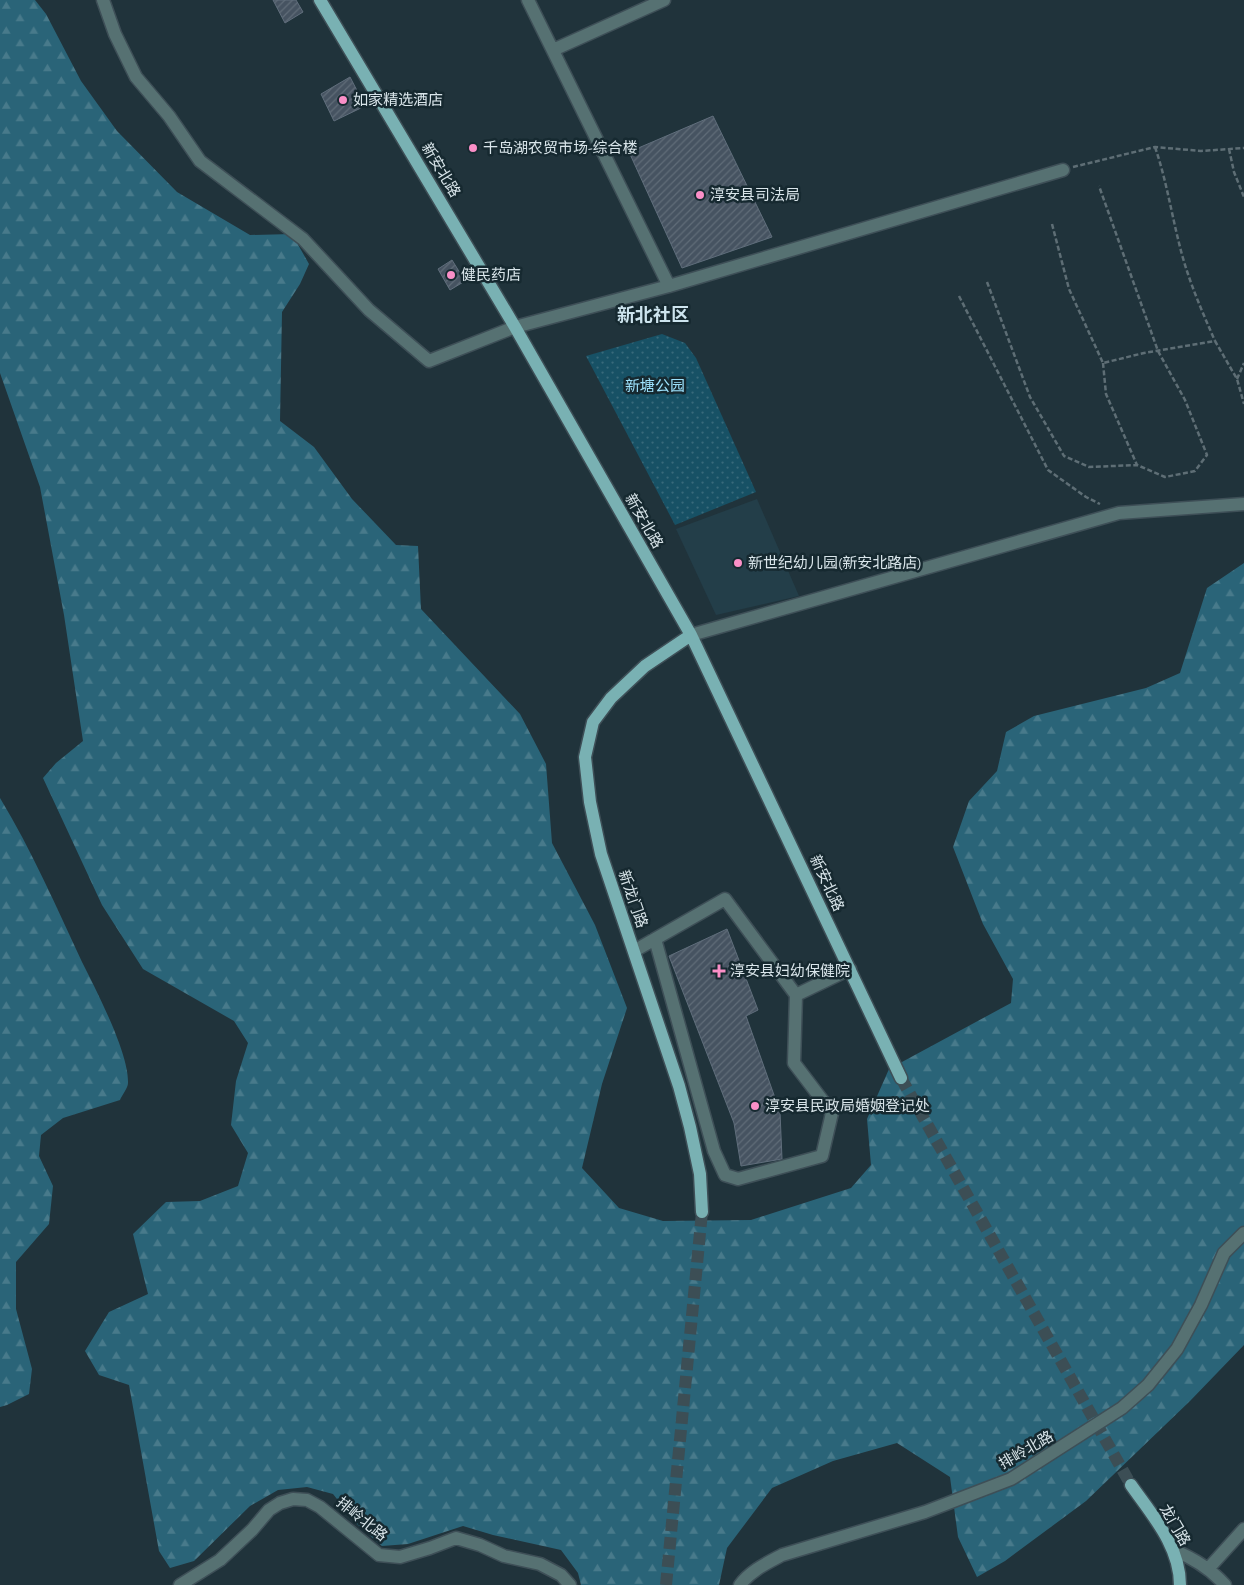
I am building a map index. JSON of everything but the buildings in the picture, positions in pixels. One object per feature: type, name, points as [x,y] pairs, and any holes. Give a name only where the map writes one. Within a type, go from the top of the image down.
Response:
[{"type":"main road","name":"新安北路","points":[[320,0],[515,327],[691,635],[901,1078]]},
{"type":"main road","name":"新龙门路","points":[[691,635],[645,666],[611,698],[593,722],[584,757],[590,802],[601,854],[679,1086],[688,1119],[700,1174],[702,1212]]},
{"type":"main road","name":"龙门路","points":[[1131,1485],[1166,1534],[1180,1574],[1180,1585]]},
{"type":"street","points":[[103,0],[114,34],[136,77],[169,116],[200,161],[303,240],[369,310],[429,362],[515,327],[669,286],[1063,170]]},
{"type":"street","points":[[528,0],[669,286]]},
{"type":"street","points":[[553,50],[664,0]]},
{"type":"street","points":[[691,635],[1119,514],[1244,504]]},
{"type":"street","points":[[634,951],[655,939],[725,899],[796,995],[794,1064],[832,1113],[822,1156],[738,1179],[724,1175],[714,1151],[655,939]]},
{"type":"street","points":[[796,995],[850,969]]},
{"type":"street","name":"排岭北路","points":[[740,1585],[762,1565],[782,1555],[925,1512],[1011,1480],[1122,1408],[1148,1385],[1177,1349],[1201,1305],[1224,1253],[1244,1233]]},
{"type":"street","name":"排岭北路","points":[[180,1585],[220,1560],[252,1530],[269,1510],[280,1503],[293,1499],[307,1500],[320,1506],[379,1556],[400,1557],[456,1538],[480,1545],[504,1556],[540,1564],[561,1575],[570,1585]]},
{"type":"street","points":[[1208,1569],[1244,1529]]},
{"type":"street","points":[[1173,1550],[1192,1558],[1216,1574],[1225,1585]]},
{"type":"path","points":[[1155,147],[1164,173],[1180,246],[1201,309],[1236,379],[1244,404]]},
{"type":"path","points":[[1063,170],[1155,147],[1201,151],[1244,148]]},
{"type":"path","points":[[1230,149],[1234,172],[1244,197]]},
{"type":"path","points":[[987,282],[1030,397],[1064,456],[1089,466],[1137,465],[1165,477],[1195,471],[1207,455],[1185,400],[1158,351],[1099,186]]},
{"type":"path","points":[[1052,224],[1069,289],[1103,363],[1106,394],[1137,465]]},
{"type":"path","points":[[959,296],[1048,470],[1086,497],[1119,514]]},
{"type":"path","points":[[1103,363],[1215,340]]},
{"type":"path","points":[[1236,379],[1244,363]]},
{"type":"shaded area","name":"新世纪幼儿园(新安北路店)","points":[[757,499],[799,596],[716,615],[676,529]]},
{"type":"green space","points":[[0,0],[35,0],[46,14],[81,81],[117,131],[177,192],[250,235],[292,234],[309,264],[300,284],[282,312],[280,421],[314,447],[352,499],[396,545],[418,546],[421,609],[520,714],[546,764],[552,843],[595,925],[627,1008],[602,1084],[582,1168],[619,1208],[663,1221],[751,1220],[851,1188],[871,1165],[867,1119],[889,1069],[1011,1003],[1013,979],[983,924],[953,847],[969,801],[997,771],[1006,732],[1034,716],[1146,688],[1180,673],[1207,588],[1244,563],[1244,1345],[1190,1401],[1086,1501],[1005,1561],[977,1577],[958,1537],[950,1477],[897,1443],[833,1461],[772,1488],[727,1548],[719,1585],[581,1585],[578,1573],[561,1550],[493,1535],[463,1526],[408,1544],[382,1546],[357,1524],[333,1494],[307,1487],[278,1490],[250,1506],[194,1561],[170,1568],[159,1551],[129,1385],[99,1375],[85,1351],[109,1312],[148,1294],[133,1234],[166,1202],[200,1201],[238,1186],[248,1153],[231,1125],[236,1081],[248,1043],[234,1021],[143,969],[102,905],[43,778],[56,763],[83,741],[64,615],[40,487],[0,373]]},
{"type":"green space","name":"新塘公园","points":[[662,334],[685,343],[696,358],[756,492],[675,525],[586,356]]},
{"type":"green space","points":[[0,798],[33,858],[103,1005],[118,1039],[127,1070],[128,1083],[120,1100],[63,1118],[41,1135],[39,1156],[53,1186],[49,1224],[16,1262],[16,1309],[32,1369],[29,1394],[0,1407]]},
{"type":"tunnel","points":[[901,1078],[1131,1485]]},
{"type":"tunnel","points":[[666,1585],[702,1212]]},
{"type":"place","name":"如家精选酒店","points":[[343,100]]},
{"type":"place","name":"千岛湖农贸市场-综合楼","points":[[473,148]]},
{"type":"place","name":"淳安县司法局","points":[[700,195]]},
{"type":"place","name":"健民药店","points":[[451,275]]},
{"type":"place","name":"新世纪幼儿园(新安北路店)","points":[[738,563]]},
{"type":"place","name":"淳安县妇幼保健院","points":[[719,971]]},
{"type":"place","name":"淳安县民政局婚姻登记处","points":[[755,1106]]},
{"type":"district","name":"新北社区","points":[[653,315]]}]
